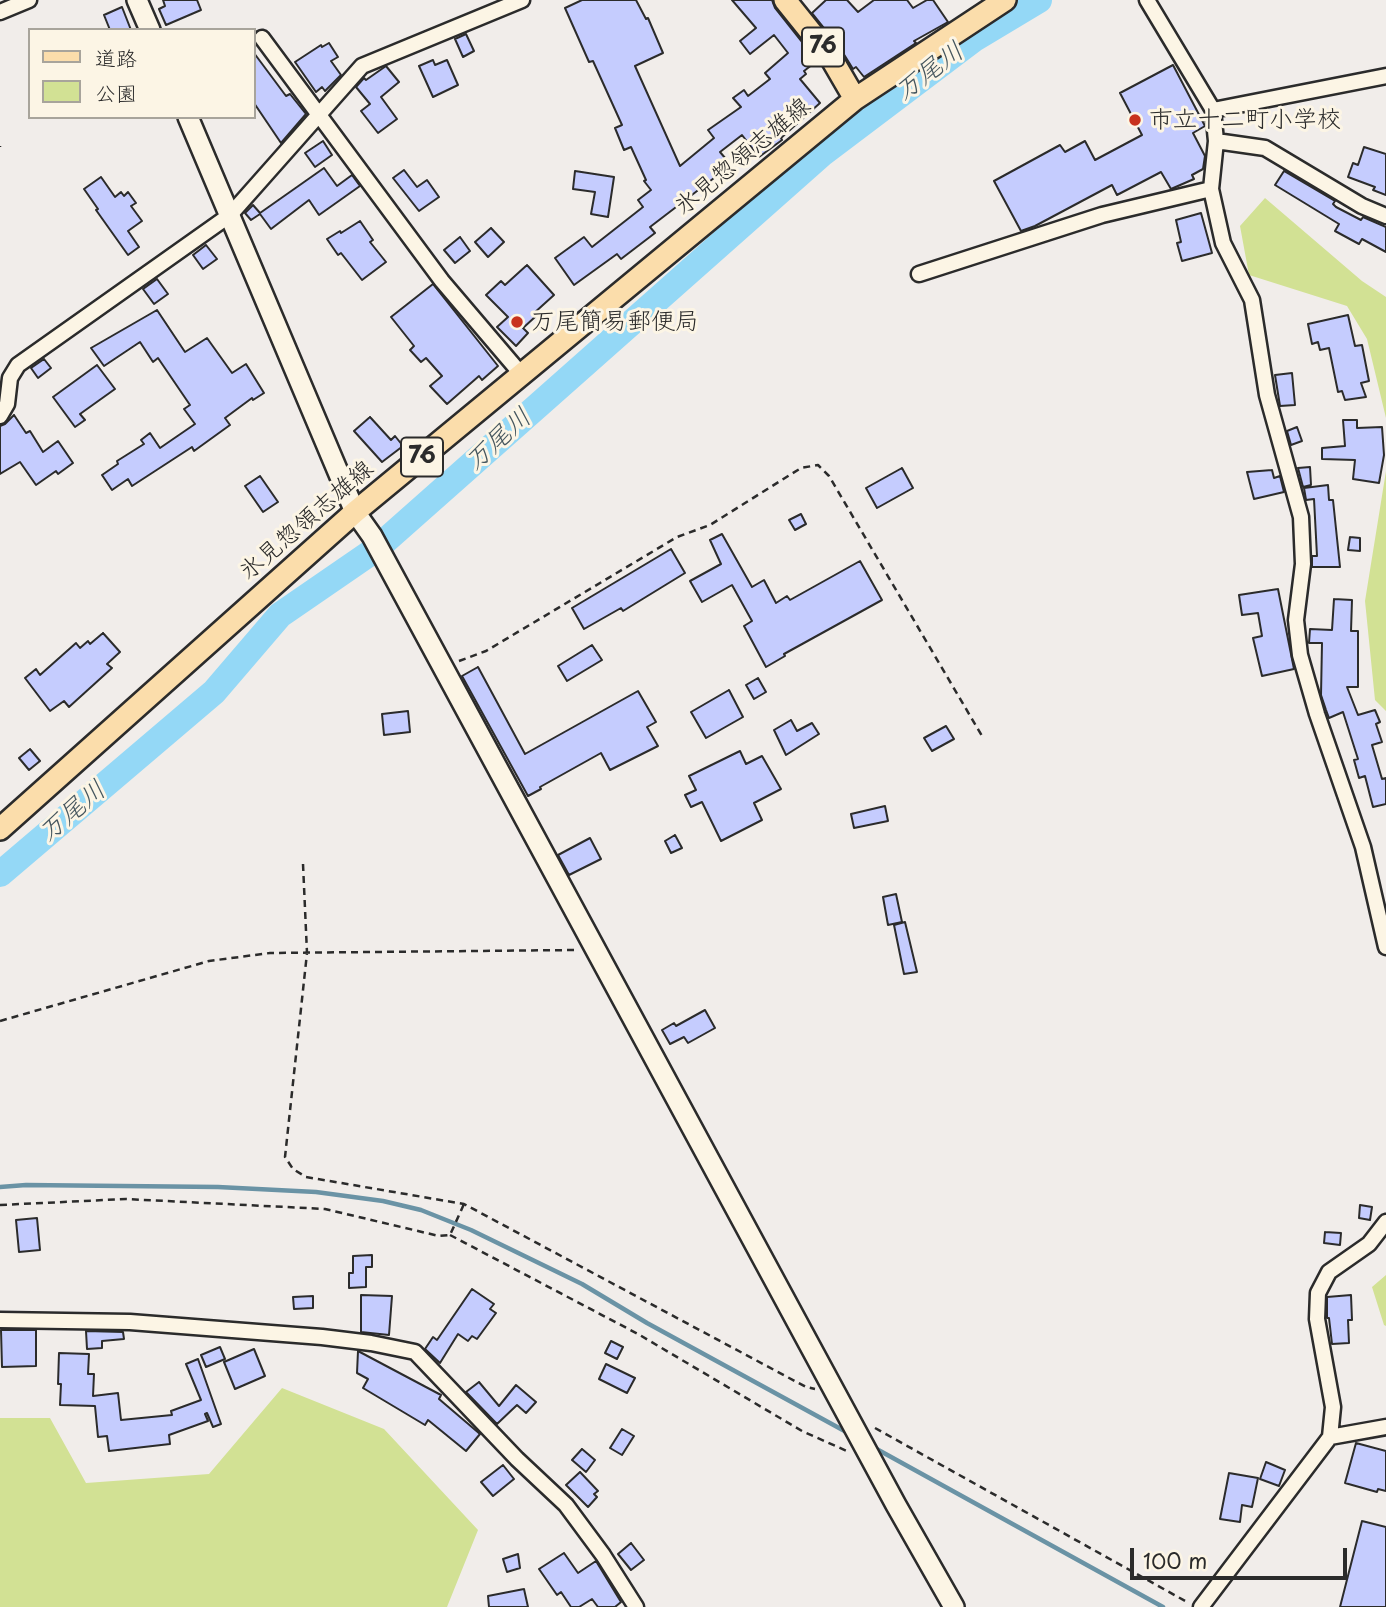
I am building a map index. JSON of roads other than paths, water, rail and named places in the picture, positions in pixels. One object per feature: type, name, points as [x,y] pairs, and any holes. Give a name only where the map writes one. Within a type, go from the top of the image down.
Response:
[{"type":"main road","name":"76","points":[[785,0],[830,56],[855,99]]},
{"type":"main road","name":"氷見惣領志雄線","points":[[0,828],[355,512],[855,99],[1005,0]]},
{"type":"street","points":[[0,12],[29,0]]},
{"type":"street","points":[[137,0],[149,28]]},
{"type":"street","points":[[0,416],[7,404],[10,378],[18,365],[230,215],[362,66],[522,0]]},
{"type":"street","points":[[1147,0],[1213,110],[1216,141],[1211,189],[1223,243],[1252,300],[1267,395],[1301,517],[1303,564],[1296,620],[1300,655],[1317,714],[1363,848],[1386,947]]},
{"type":"street","points":[[262,38],[442,281],[522,374]]},
{"type":"street","points":[[1213,110],[1386,76]]},
{"type":"street","points":[[189,119],[355,512],[372,537],[954,1607]]},
{"type":"street","points":[[1216,141],[1265,148],[1362,206],[1386,216]]},
{"type":"street","points":[[919,274],[1102,215],[1211,189]]},
{"type":"street","points":[[1199,1607],[1329,1437],[1333,1407],[1317,1319],[1318,1293],[1329,1272],[1369,1244],[1386,1222]]},
{"type":"street","points":[[0,1320],[155,1324],[322,1337],[415,1352],[517,1459],[566,1505],[603,1555],[636,1607]]},
{"type":"street","points":[[1329,1437],[1386,1427]]},
{"type":"waterway","name":"万尾川","points":[[0,874],[214,692],[280,615],[376,549],[823,153],[974,39],[1039,0]]},
{"type":"waterway","points":[[0,1187],[218,1187],[316,1192],[383,1201],[421,1210],[471,1230],[582,1284],[647,1323],[850,1434]]},
{"type":"waterway","points":[[873,1447],[1163,1607]]},
{"type":"place","name":"市立十二町小学校","points":[[1135,120]]},
{"type":"place","name":"万尾簡易郵便局","points":[[517,322]]}]
